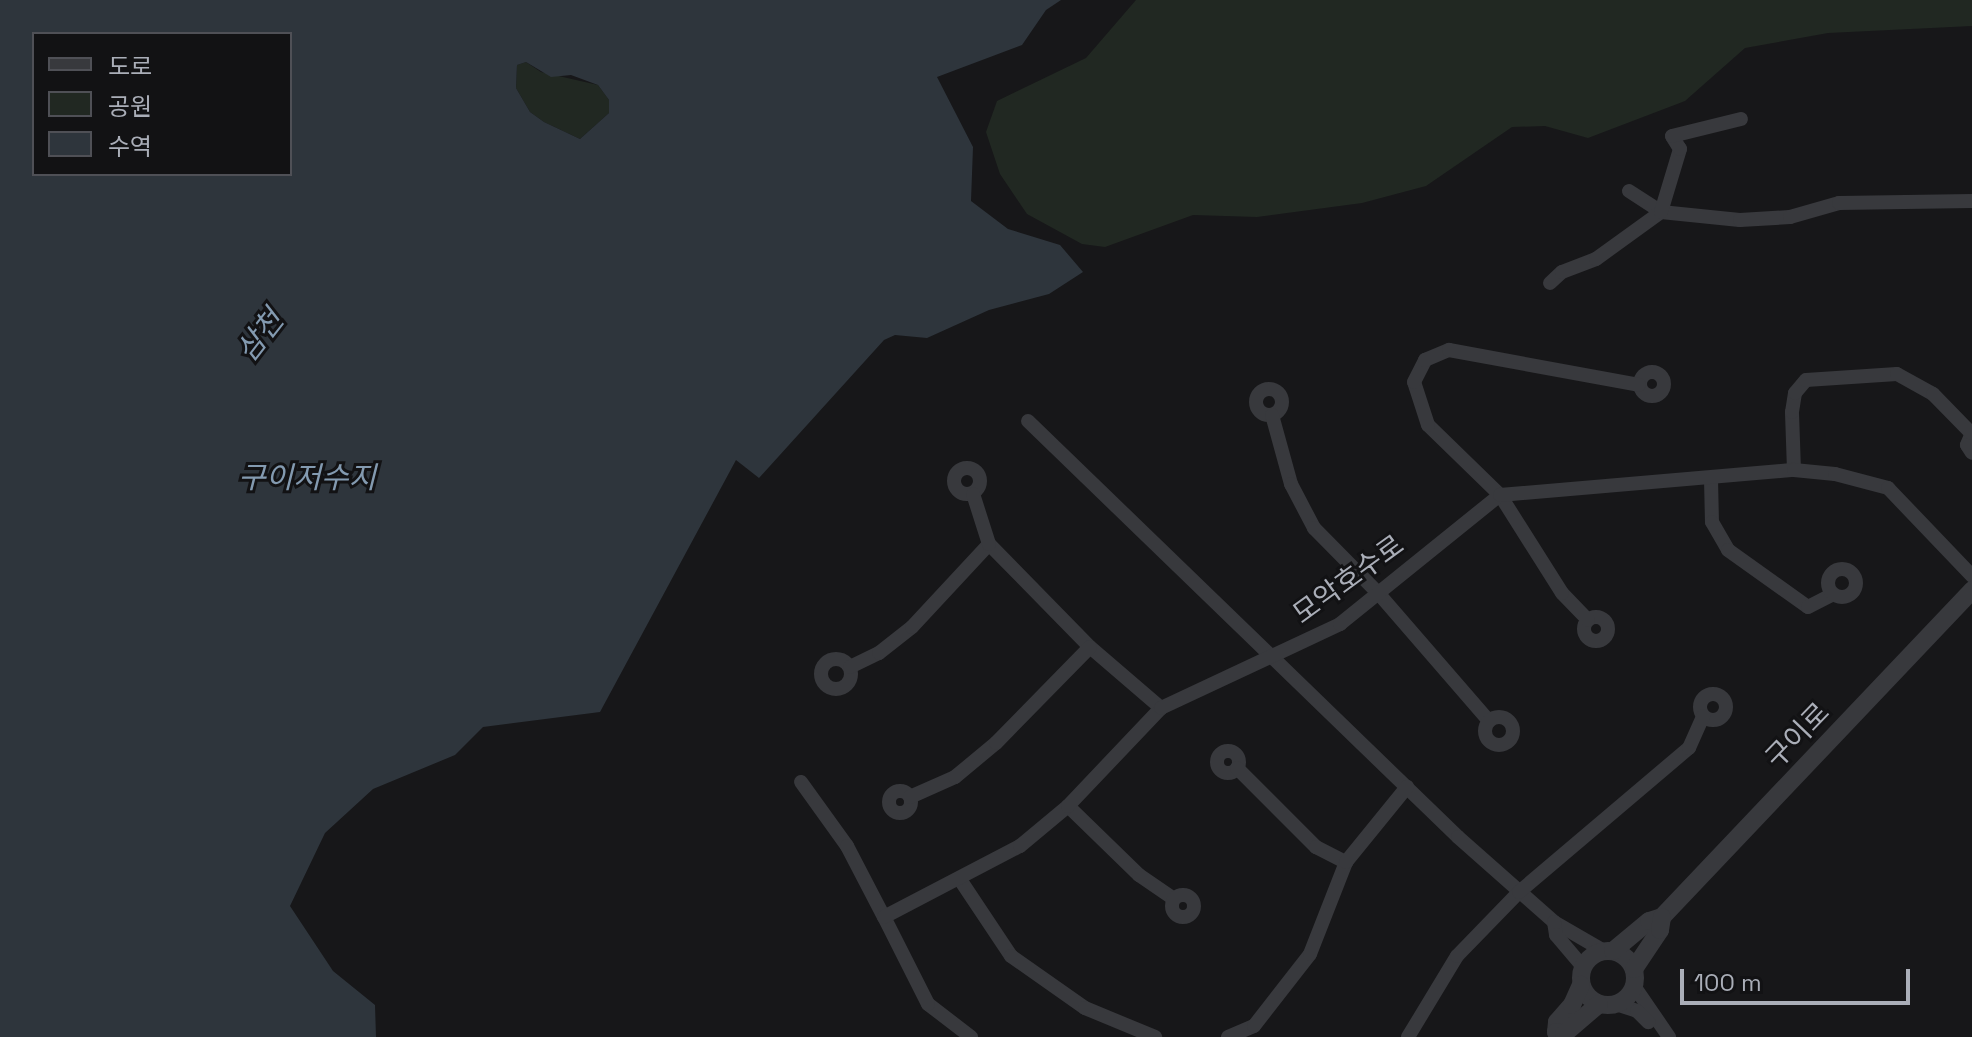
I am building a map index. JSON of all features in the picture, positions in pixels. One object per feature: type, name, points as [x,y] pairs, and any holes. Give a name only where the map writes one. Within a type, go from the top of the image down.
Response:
[{"type":"street","points":[[1550,283],[1562,272],[1596,259],[1661,212],[1680,149],[1672,136],[1741,119]]},
{"type":"street","points":[[1629,191],[1661,212],[1740,220],[1790,217],[1839,203],[1972,201]]},
{"type":"street","points":[[1588,620],[1562,593],[1500,495],[1428,425],[1414,382],[1425,360],[1449,350],[1639,385]]},
{"type":"street","points":[[1794,470],[1794,402],[1806,380],[1897,374],[1933,394],[1972,433],[1967,445],[1972,453]]},
{"type":"street","points":[[1272,415],[1291,484],[1314,528],[1379,594],[1489,721]]},
{"type":"street","points":[[1028,421],[1519,892],[1554,922],[1608,951],[1634,977],[1669,1036]]},
{"type":"street","points":[[1500,495],[1794,470],[1888,488],[1927,523],[1972,576]]},
{"type":"street","points":[[1711,479],[1712,522],[1728,550],[1808,607],[1833,594]]},
{"type":"street","points":[[973,494],[989,544],[1090,647],[1161,708]]},
{"type":"street","name":"모악호수로","points":[[884,917],[961,881],[1020,846],[1068,806],[1161,708],[1277,658],[1340,624],[1500,495]]},
{"type":"street","points":[[850,667],[879,653],[912,627],[989,544]]},
{"type":"street","name":"구이로","points":[[1662,917],[1972,590]]},
{"type":"street","points":[[910,797],[955,777],[986,751],[1090,647]]},
{"type":"street","points":[[1408,1037],[1457,956],[1519,892],[1689,748],[1703,716]]},
{"type":"street","points":[[1237,768],[1316,847],[1346,862]]},
{"type":"street","points":[[801,782],[847,846],[928,1004],[971,1037]]},
{"type":"street","points":[[1228,1037],[1254,1026],[1310,954],[1346,862],[1407,787]]},
{"type":"street","points":[[1068,806],[1139,875],[1174,899]]},
{"type":"street","points":[[961,881],[1011,956],[1085,1008],[1155,1037]]},
{"type":"street","points":[[1662,917],[1660,930],[1634,977],[1608,1004],[1564,1034],[1554,1034],[1557,1022],[1572,1005],[1582,976],[1608,951],[1649,921],[1662,917]]},
{"type":"street","points":[[1554,922],[1556,935],[1582,976],[1608,1004],[1637,1011],[1669,1036]]},
{"type":"green space","points":[[1136,0],[1972,0],[1972,26],[1828,33],[1745,48],[1685,101],[1588,138],[1545,126],[1512,127],[1426,186],[1362,203],[1257,217],[1193,215],[1105,247],[1082,244],[1027,214],[1000,174],[986,132],[997,101],[1086,58]]},
{"type":"green space","points":[[526,62],[541,72],[598,85],[609,100],[609,113],[580,139],[544,122],[530,112],[516,88],[517,65]]},
{"type":"water","name":"구이저수지","points":[[0,0],[1061,0],[1046,10],[1022,45],[937,77],[973,147],[971,201],[1008,229],[1060,245],[1083,272],[1049,294],[989,310],[927,338],[895,335],[884,340],[759,478],[736,460],[600,712],[483,727],[455,755],[373,789],[325,833],[290,906],[333,971],[375,1005],[376,1037],[0,1037]],"holes":[[[526,62],[551,77],[571,75],[598,85],[609,100],[609,113],[580,139],[530,112],[516,88],[517,65]]]},
{"type":"water label","name":"삼천","points":[[260,336]]}]
